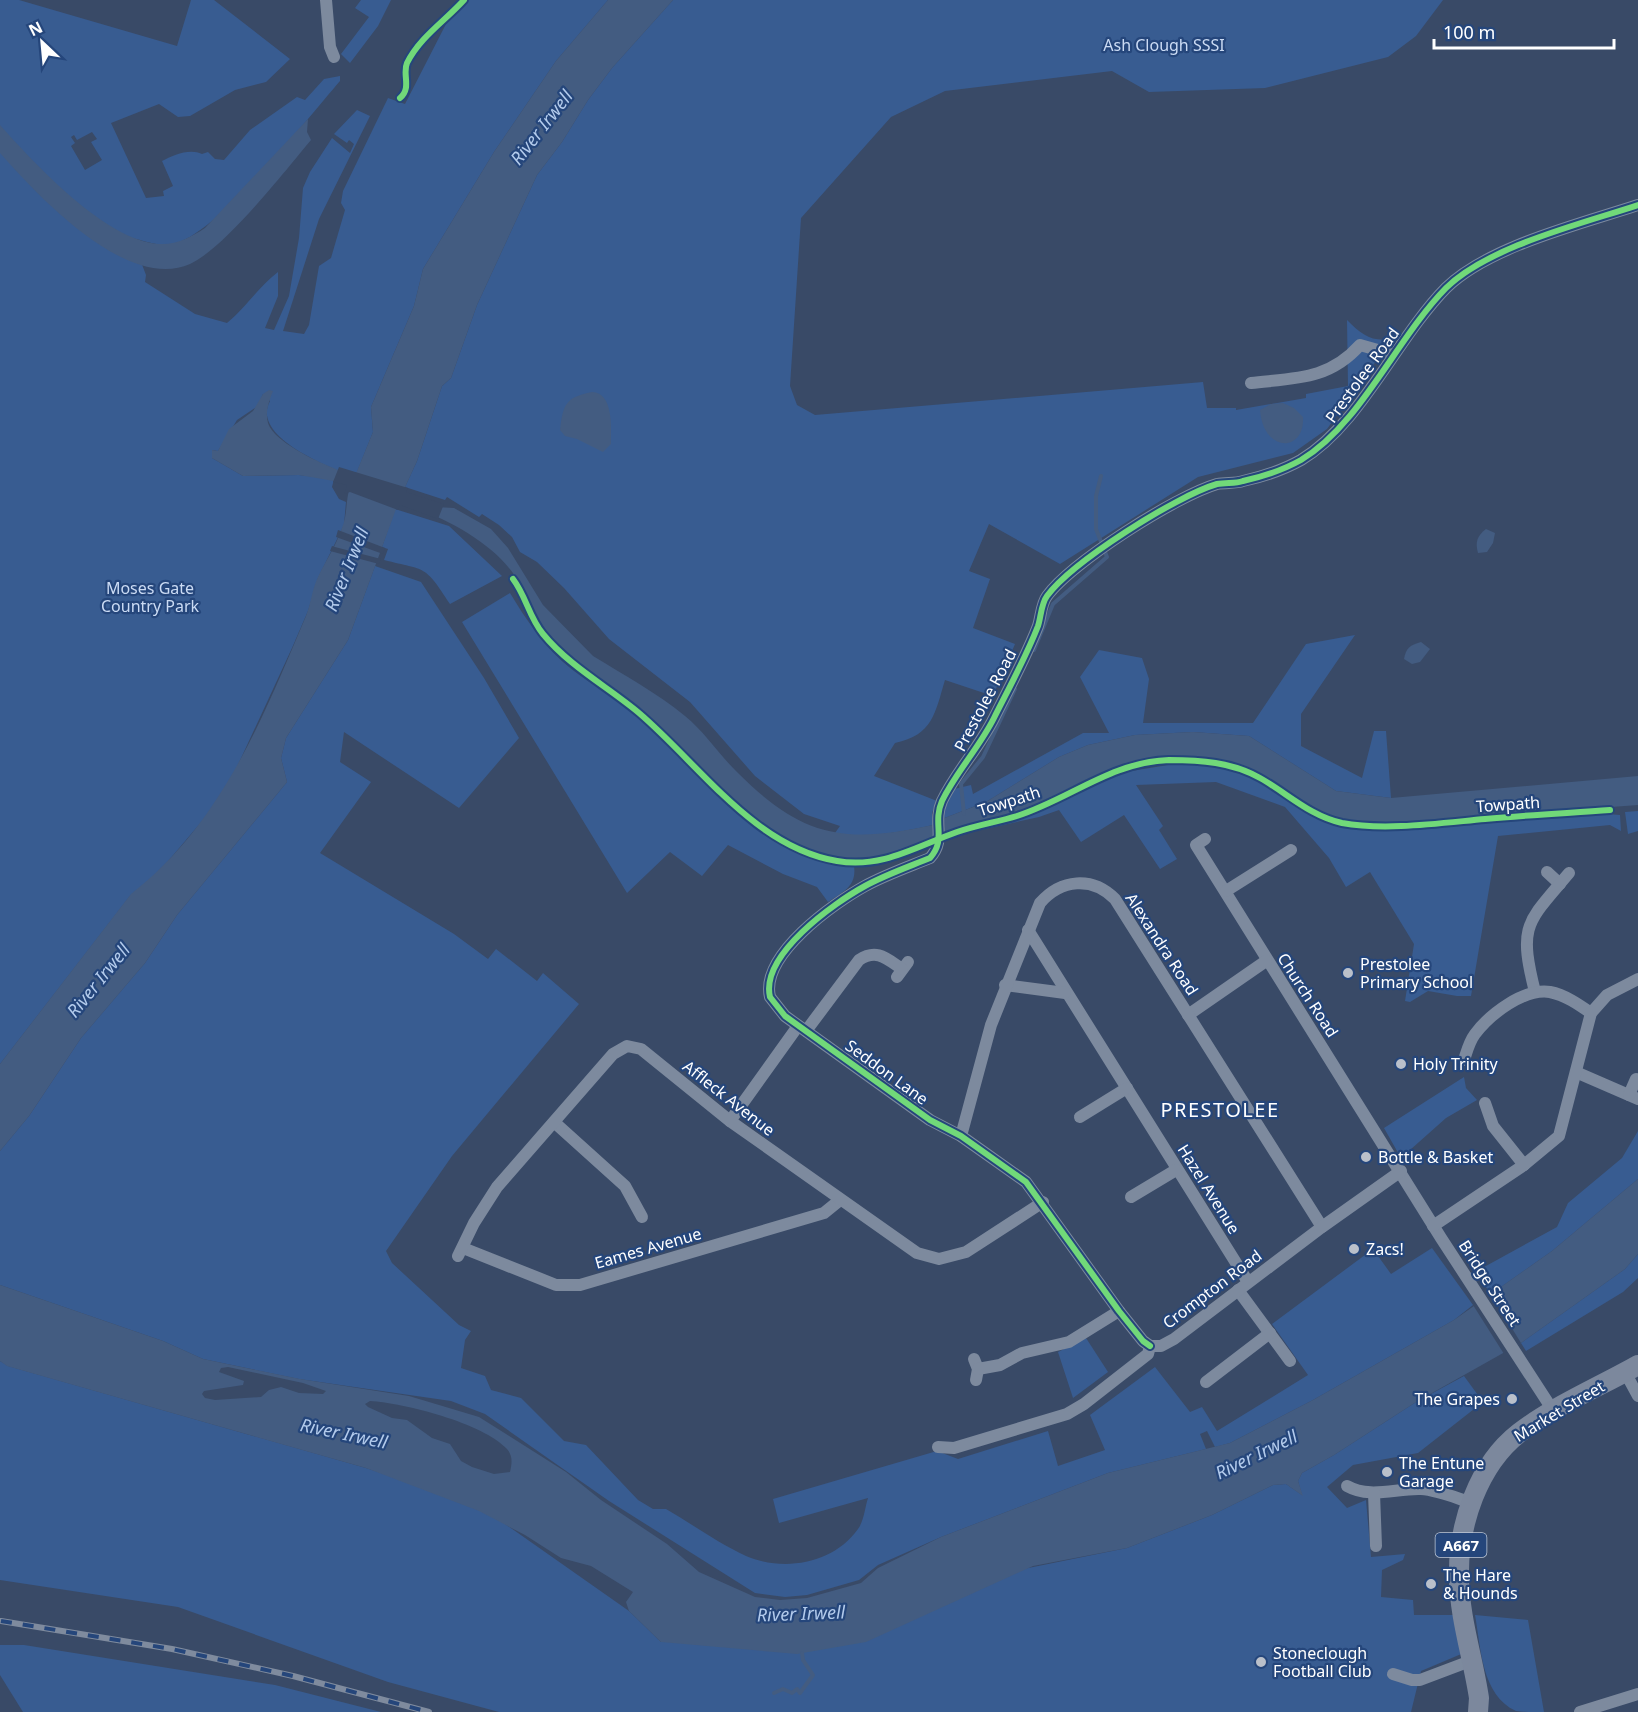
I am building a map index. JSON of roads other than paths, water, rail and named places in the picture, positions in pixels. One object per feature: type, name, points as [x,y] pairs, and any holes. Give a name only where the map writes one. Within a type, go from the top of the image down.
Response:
[{"type":"main road","name":"Market Street","points":[[1482,1710],[1458,1577],[1460,1550],[1472,1503],[1487,1470],[1508,1443],[1520,1432],[1631,1368]]},
{"type":"street","points":[[326,0],[330,47],[334,57]]},
{"type":"street","name":"Prestolee Road","points":[[940,841],[937,823],[941,803],[983,740],[1038,625],[1046,597],[1076,568],[1163,508],[1221,483],[1241,482],[1299,461],[1337,432],[1392,354],[1445,289],[1462,275],[1520,244],[1638,205]]},
{"type":"street","points":[[1251,383],[1308,377],[1332,369],[1348,358],[1360,345],[1392,354]]},
{"type":"street","name":"Church Road","points":[[1204,839],[1196,844],[1266,961],[1401,1171]]},
{"type":"street","name":"Seddon Lane","points":[[940,841],[930,858],[862,887],[795,939],[771,975],[768,990],[770,997],[785,1016],[802,1029],[930,1120],[962,1136],[1013,1170],[1043,1202],[1119,1311],[1143,1341],[1150,1346]]},
{"type":"street","points":[[1226,891],[1271,856],[1291,850]]},
{"type":"street","points":[[1547,872],[1560,884]]},
{"type":"street","points":[[1535,992],[1527,952],[1528,926],[1569,873]]},
{"type":"street","name":"Alexandra Road","points":[[962,1136],[991,1025],[1005,985],[1040,903],[1050,892],[1077,882],[1093,884],[1106,890],[1115,899],[1322,1227]]},
{"type":"street","name":"Hazel Avenue","points":[[1028,930],[1065,993],[1127,1088],[1270,1333],[1290,1361]]},
{"type":"street","points":[[730,1121],[859,960],[866,956],[882,955],[902,969]]},
{"type":"street","points":[[1188,1015],[1266,961]]},
{"type":"street","points":[[1433,1226],[1524,1165],[1559,1136],[1578,1073],[1591,1013],[1607,995],[1638,979]]},
{"type":"street","points":[[1005,985],[1065,993]]},
{"type":"street","points":[[1464,1059],[1462,1043],[1521,997],[1535,992],[1549,992],[1565,997],[1591,1013]]},
{"type":"street","name":"Affleck Avenue","points":[[461,1252],[474,1223],[497,1187],[613,1054],[627,1046],[641,1049],[730,1121],[917,1253],[939,1259],[966,1252],[1043,1202]]},
{"type":"street","points":[[1578,1073],[1633,1097],[1636,1079]]},
{"type":"street","points":[[1080,1117],[1127,1088]]},
{"type":"street","points":[[1485,1103],[1495,1114],[1493,1126],[1524,1165]]},
{"type":"street","points":[[554,1122],[625,1185],[635,1211]]},
{"type":"street","points":[[1131,1197],[1176,1170]]},
{"type":"street","name":"Bridge Street","points":[[1401,1171],[1433,1226],[1472,1282],[1554,1412]]},
{"type":"street","name":"Crompton Road","points":[[938,1447],[954,1448],[1066,1414],[1084,1404],[1148,1354],[1150,1346],[1161,1346],[1174,1339],[1322,1227],[1401,1171]]},
{"type":"street","name":"Eames Avenue","points":[[461,1252],[556,1285],[580,1285],[824,1213],[840,1200]]},
{"type":"street","points":[[976,1369],[1000,1365],[1022,1353],[1069,1342],[1119,1311]]},
{"type":"street","points":[[1206,1382],[1270,1333]]},
{"type":"street","points":[[1631,1368],[1638,1396]]},
{"type":"street","points":[[1347,1486],[1357,1492],[1374,1493],[1423,1489],[1472,1503]]},
{"type":"street","points":[[1374,1493],[1376,1546]]},
{"type":"street","points":[[1393,1674],[1420,1680],[1473,1660]]},
{"type":"street","points":[[1580,1712],[1638,1694]]},
{"type":"water","name":"River Irwell","points":[[608,0],[673,0],[612,68],[537,175],[477,305],[451,378],[442,386],[417,461],[402,494],[436,507],[454,508],[491,529],[508,548],[543,605],[593,656],[652,692],[685,716],[738,773],[761,795],[784,811],[805,823],[827,831],[875,834],[933,825],[935,836],[896,855],[852,859],[817,852],[783,838],[752,817],[722,792],[642,713],[559,646],[538,621],[515,576],[492,551],[463,530],[399,501],[348,640],[286,738],[281,758],[287,782],[177,915],[145,963],[81,1038],[29,1116],[0,1151],[0,1064],[131,894],[163,866],[215,802],[236,767],[273,693],[306,616],[316,582],[344,523],[351,484],[299,475],[243,476],[212,458],[212,450],[218,451],[229,429],[253,411],[263,394],[269,390],[273,391],[267,419],[281,440],[306,455],[355,476],[373,432],[371,407],[414,306],[423,269],[494,152],[556,61]]},
{"type":"water","points":[[308,119],[307,132],[311,140],[237,226],[204,255],[190,264],[165,269],[139,265],[112,253],[86,235],[60,214],[0,153],[0,125],[51,179],[94,215],[138,240],[166,244],[184,240],[205,228]]},
{"type":"water","points":[[592,392],[604,398],[610,412],[611,444],[603,452],[577,439],[565,436],[560,430],[567,403],[576,396]]},
{"type":"water","points":[[1283,403],[1294,408],[1303,417],[1302,429],[1298,437],[1291,442],[1283,443],[1275,441],[1268,434],[1260,410],[1271,404]]},
{"type":"water","points":[[1486,529],[1495,533],[1493,543],[1487,552],[1478,553],[1478,540]]},
{"type":"water","points":[[1421,642],[1430,649],[1420,662],[1412,664],[1404,659],[1409,648]]},
{"type":"water","points":[[1193,732],[1249,736],[1336,791],[1391,798],[1638,776],[1638,805],[1371,823],[1342,820],[1311,809],[1243,767],[1222,761],[1168,758],[1110,770],[1034,807],[942,835],[942,819],[986,802],[1059,757],[1088,745],[1135,735]]},
{"type":"water","name":"River Irwell","points":[[1638,1179],[1638,1254],[1625,1269],[1521,1343],[1416,1402],[1302,1473],[1298,1481],[1303,1496],[1286,1484],[1273,1485],[1212,1515],[1127,1548],[1033,1566],[866,1642],[797,1654],[661,1642],[629,1611],[626,1602],[633,1592],[591,1566],[561,1558],[525,1535],[479,1511],[366,1468],[7,1366],[0,1361],[0,1285],[163,1341],[203,1359],[300,1379],[409,1396],[479,1417],[566,1472],[601,1500],[667,1544],[699,1572],[755,1597],[780,1600],[807,1598],[861,1583],[878,1568],[941,1537],[1108,1473],[1230,1443],[1313,1400],[1454,1320],[1552,1251]],"holes":[[[228,1367],[303,1383],[326,1391],[323,1394],[299,1393],[281,1387],[269,1390],[261,1397],[215,1400],[205,1398],[202,1394],[204,1391],[243,1385],[244,1381],[219,1372],[221,1368]],[[370,1401],[422,1410],[480,1431],[507,1449],[512,1460],[510,1472],[494,1474],[472,1467],[461,1461],[450,1444],[432,1438],[407,1420],[392,1418],[368,1407],[365,1404]]]},
{"type":"waterway","points":[[1034,650],[1053,604],[1107,557],[1096,529],[1096,496],[1101,476]]},
{"type":"waterway","points":[[964,814],[961,784],[983,757],[1015,689]]},
{"type":"waterway","points":[[774,1693],[783,1689],[792,1693],[797,1689],[800,1693],[813,1675],[803,1660],[802,1653]]},
{"type":"railway","points":[[1,1621],[172,1649],[293,1676],[429,1712]]},
{"type":"place","name":"Prestolee Primary School","points":[[1348,973]]},
{"type":"place","name":"Holy Trinity","points":[[1401,1064]]},
{"type":"place","name":"Bottle & Basket","points":[[1366,1157]]},
{"type":"place","name":"Zacs!","points":[[1354,1249]]},
{"type":"place","name":"The Grapes","points":[[1512,1399]]},
{"type":"place","name":"The Entune Garage","points":[[1387,1472]]},
{"type":"place","name":"The Hare & Hounds","points":[[1431,1584]]},
{"type":"place","name":"Stoneclough Football Club","points":[[1261,1662]]},
{"type":"district","name":"PRESTOLEE","points":[[1220,1109]]},
{"type":"park label","name":"Ash Clough SSSI","points":[[1164,45]]},
{"type":"park label","name":"Moses Gate Country Park","points":[[150,597]]}]
